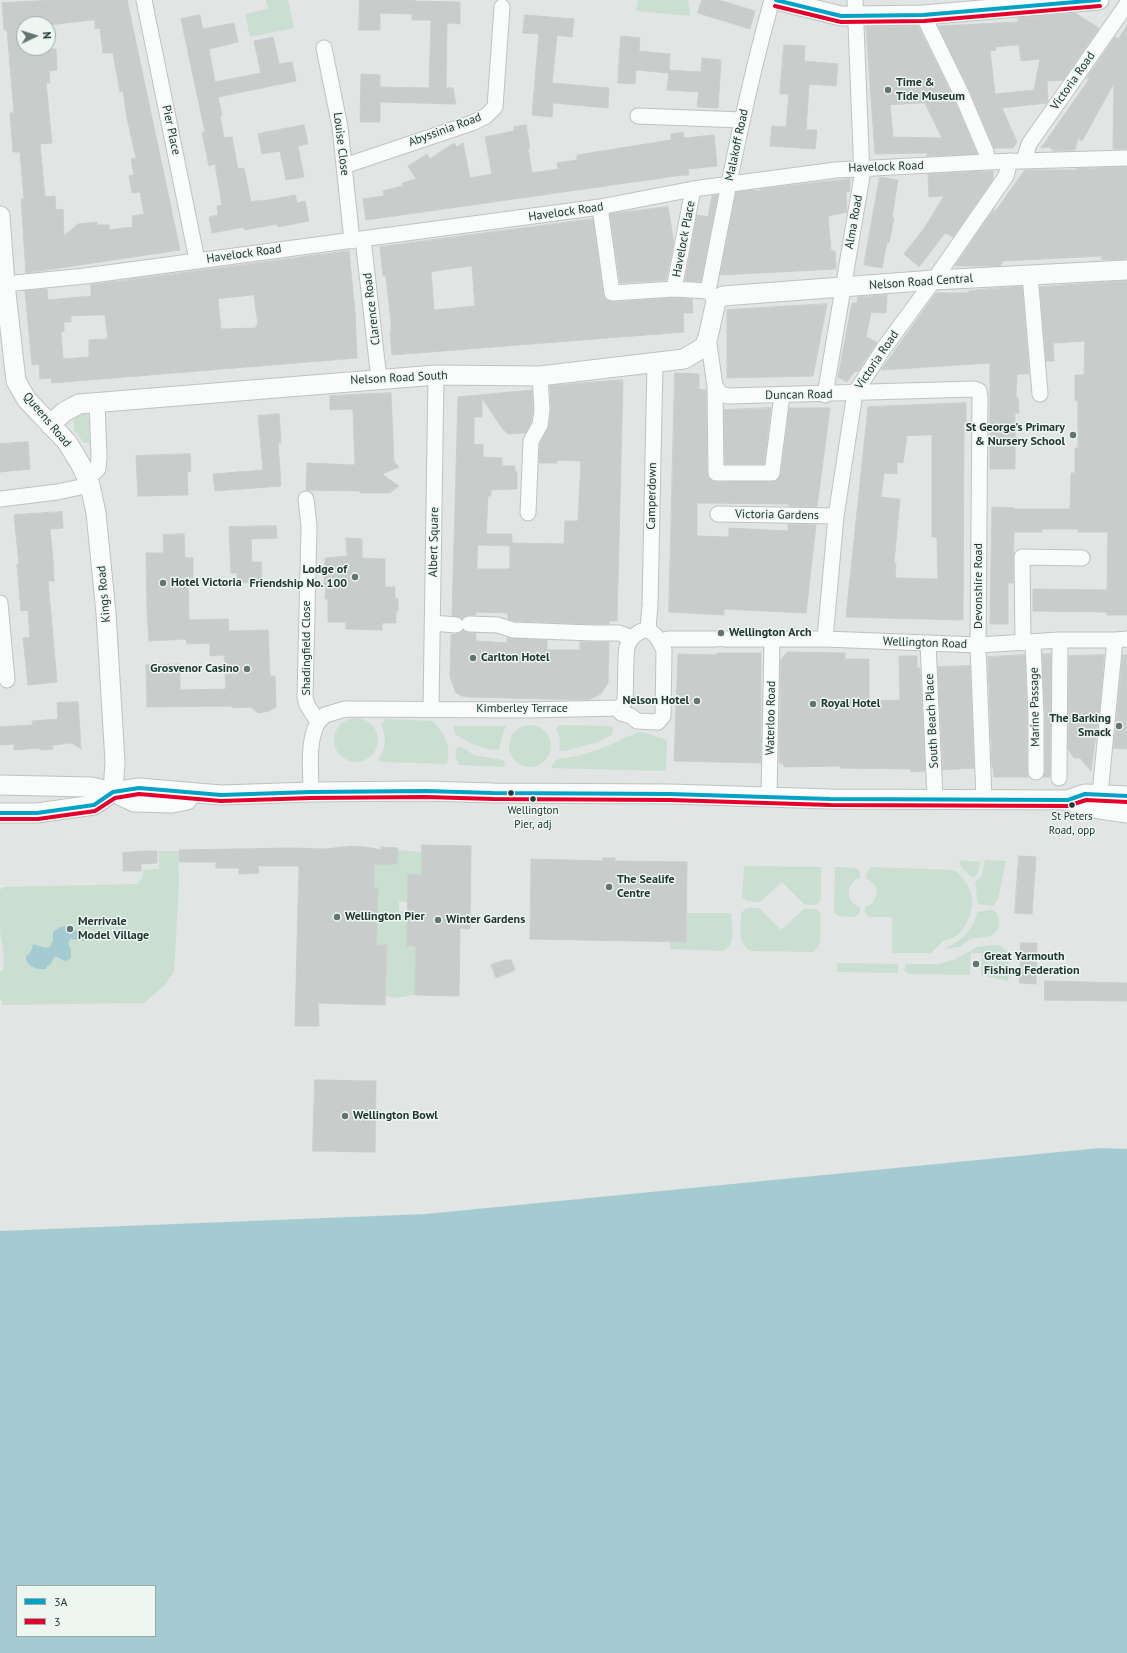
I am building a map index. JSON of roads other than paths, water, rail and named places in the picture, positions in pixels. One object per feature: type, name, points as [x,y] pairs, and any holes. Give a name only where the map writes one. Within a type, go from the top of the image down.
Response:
[{"type":"street","name":"Pier Place","points":[[144,0],[197,260]]},
{"type":"street","name":"Malakoff Road","points":[[712,296],[729,184],[758,47],[772,0]]},
{"type":"street","points":[[776,0],[841,16],[856,8],[923,15],[1099,0]]},
{"type":"street","name":"Victoria Road","points":[[825,640],[836,516],[855,393],[884,348],[934,280],[1010,168],[1017,161],[1127,4]]},
{"type":"street","name":"Abyssinia Road","points":[[344,166],[472,123],[486,116],[495,107],[502,7]]},
{"type":"street","name":"Alma Road","points":[[825,395],[863,168],[856,8]]},
{"type":"street","points":[[923,15],[961,93],[986,152],[987,162]]},
{"type":"street","name":"Louise Close","points":[[324,48],[340,127],[344,166],[357,240]]},
{"type":"street","points":[[638,116],[742,120]]},
{"type":"street","name":"Havelock Road","points":[[5,284],[85,276],[357,240],[600,207],[693,189],[863,168],[912,167],[987,162],[1127,158]]},
{"type":"street","name":"Havelock Place","points":[[674,289],[693,189]]},
{"type":"street","points":[[600,207],[612,294],[674,289],[712,296]]},
{"type":"street","name":"Queens Road","points":[[0,216],[5,284],[16,381],[27,400],[66,442],[81,465],[88,482]]},
{"type":"street","name":"Clarence Road","points":[[357,240],[379,379]]},
{"type":"street","name":"Nelson Road Central","points":[[712,296],[934,280],[1127,270]]},
{"type":"street","points":[[1030,275],[1040,394]]},
{"type":"street","name":"Nelson Road South","points":[[50,425],[64,412],[79,404],[97,402],[436,375],[540,376],[684,359],[704,347],[708,337],[712,296]]},
{"type":"street","points":[[708,337],[715,386],[716,473],[772,473],[782,395]]},
{"type":"street","name":"Camperdown","points":[[648,629],[655,363]]},
{"type":"street","name":"Albert Square","points":[[431,709],[436,375]]},
{"type":"street","points":[[528,513],[531,441],[540,425],[542,410],[540,376]]},
{"type":"street","name":"Duncan Road","points":[[715,386],[721,394],[728,396],[825,395],[974,389],[979,391],[980,397]]},
{"type":"street","name":"Devonshire Road","points":[[980,397],[978,645],[984,799]]},
{"type":"street","points":[[0,499],[57,492],[88,482],[98,469],[97,402]]},
{"type":"street","name":"Kings Road","points":[[88,482],[97,518],[106,613],[115,762],[113,792]]},
{"type":"street","name":"Shadingfield Close","points":[[306,499],[309,526],[305,697],[307,705],[318,722]]},
{"type":"street","name":"Victoria Gardens","points":[[718,514],[836,516]]},
{"type":"street","name":"Marine Passage","points":[[1036,772],[1036,715],[1028,642],[1022,557],[1082,558]]},
{"type":"street","points":[[0,603],[6,680]]},
{"type":"street","points":[[433,623],[498,625],[513,630],[619,633],[632,638]]},
{"type":"street","points":[[648,629],[657,637],[664,650],[663,716],[658,722],[637,721],[631,716],[621,713],[618,708],[623,705],[626,699],[628,646],[632,638],[639,631],[648,629]]},
{"type":"street","name":"Wellington Road","points":[[660,642],[668,639],[772,639],[978,645],[1060,640],[1121,640]]},
{"type":"street","name":"Waterloo Road","points":[[769,797],[772,639]]},
{"type":"street","points":[[1059,778],[1060,640]]},
{"type":"street","points":[[1100,794],[1121,640]]},
{"type":"street","name":"South Beach Place","points":[[928,643],[935,798]]},
{"type":"street","name":"Kimberley Terrace","points":[[318,722],[325,716],[345,709],[526,710],[618,708]]},
{"type":"street","points":[[311,792],[311,740],[313,731],[318,722]]},
{"type":"street","points":[[0,785],[91,787],[113,792],[139,788],[221,795],[311,792],[426,791],[493,793],[619,793],[830,799],[935,798],[1068,800],[1087,807],[1127,813]]},
{"type":"street","points":[[0,813],[37,812],[94,805],[113,792]]},
{"type":"street","points":[[1068,800],[1085,794],[1127,796]]},
{"type":"water","points":[[68,926],[74,928],[84,938],[84,941],[70,939],[68,944],[71,949],[71,958],[65,961],[55,956],[46,969],[39,969],[29,965],[26,955],[28,955],[32,949],[33,944],[45,948],[50,947],[53,940],[53,932],[60,927]]},
{"type":"water","points":[[1100,1148],[1127,1149],[1127,1653],[0,1653],[0,1231],[426,1214]]},
{"type":"place","name":"Time & Tide Museum","points":[[888,90]]},
{"type":"place","name":"St George's Primary & Nursery School","points":[[1073,435]]},
{"type":"place","name":"Lodge of Friendship No. 100","points":[[355,577]]},
{"type":"place","name":"Hotel Victoria","points":[[163,583]]},
{"type":"place","name":"Wellington Arch","points":[[721,633]]},
{"type":"place","name":"Carlton Hotel","points":[[473,658]]},
{"type":"place","name":"Grosvenor Casino","points":[[247,669]]},
{"type":"place","name":"Nelson Hotel","points":[[697,701]]},
{"type":"place","name":"Royal Hotel","points":[[813,704]]},
{"type":"place","name":"The Barking Smack","points":[[1119,726]]},
{"type":"place","name":"Wellington Pier, adj","points":[[533,799]]},
{"type":"place","name":"St Peters Road, opp","points":[[1072,805]]},
{"type":"place","name":"The Sealife Centre","points":[[609,887]]},
{"type":"place","name":"Wellington Pier","points":[[337,917]]},
{"type":"place","name":"Winter Gardens","points":[[438,920]]},
{"type":"place","name":"Merrivale Model Village","points":[[70,929]]},
{"type":"place","name":"Great Yarmouth Fishing Federation","points":[[976,964]]},
{"type":"place","name":"Wellington Bowl","points":[[345,1116]]}]
